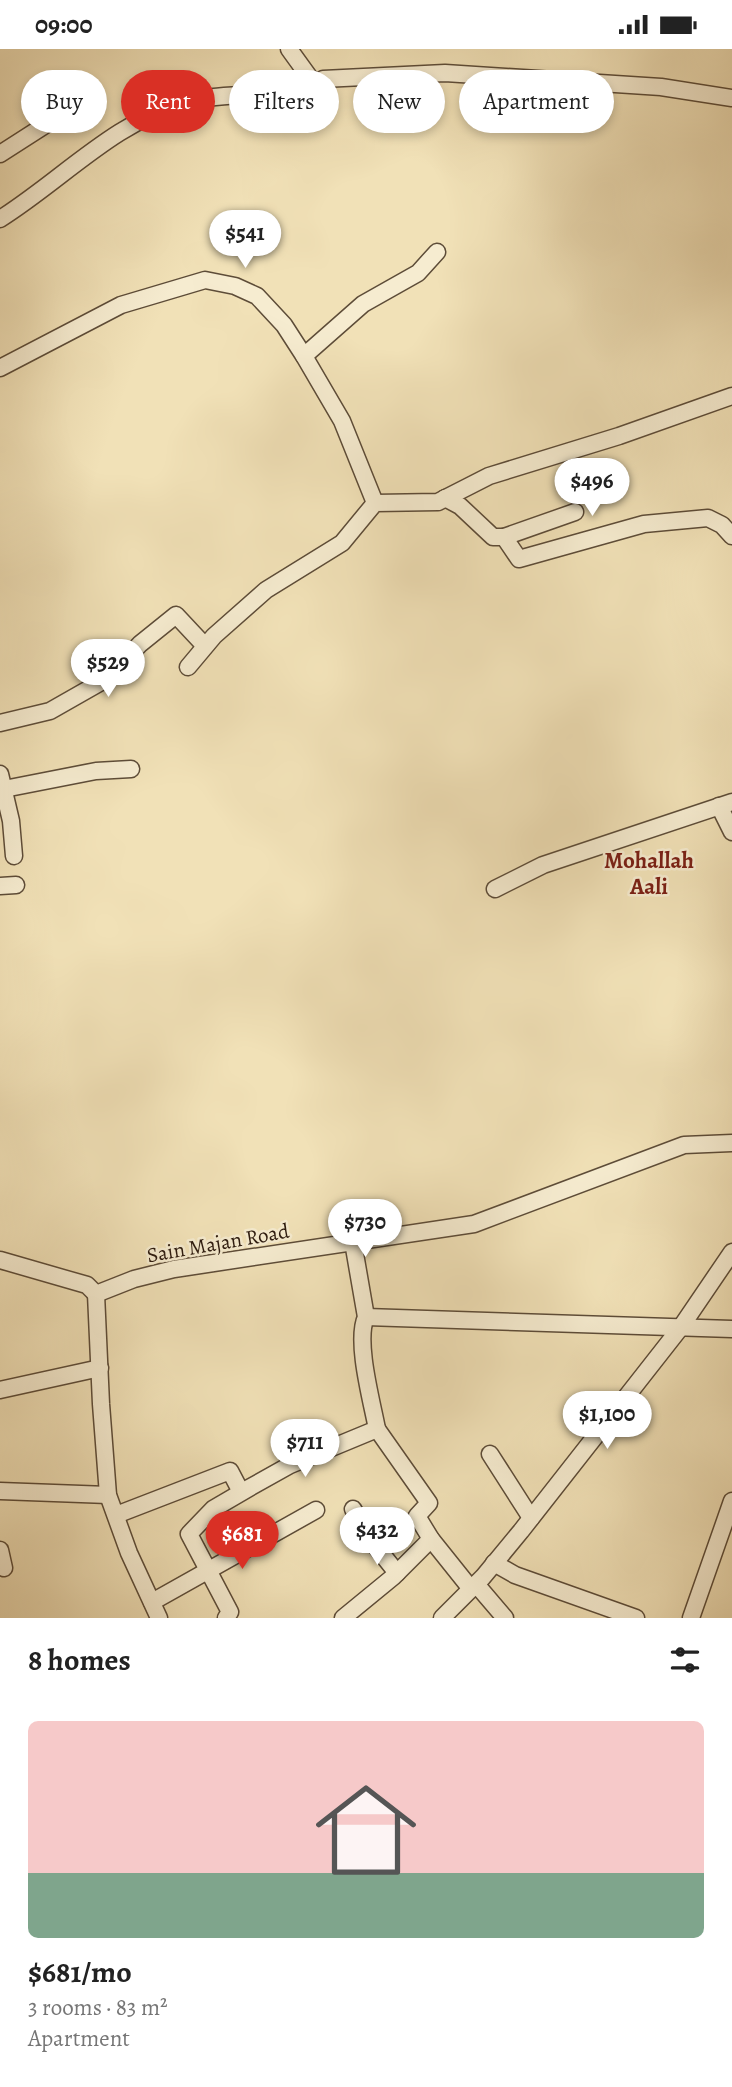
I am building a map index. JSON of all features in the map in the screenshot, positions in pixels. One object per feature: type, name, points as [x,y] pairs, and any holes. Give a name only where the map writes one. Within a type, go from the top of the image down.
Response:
[{"type":"street","points":[[289,49],[304,70]]},
{"type":"street","points":[[339,78],[445,73],[661,87],[732,98]]},
{"type":"street","points":[[0,219],[33,198],[114,135],[148,116],[187,101],[229,96]]},
{"type":"street","points":[[0,154],[33,133]]},
{"type":"street","points":[[304,356],[363,304],[418,273],[437,252]]},
{"type":"street","points":[[0,368],[121,305],[205,280],[235,286],[257,296],[285,325],[342,421],[375,503]]},
{"type":"street","points":[[188,667],[205,646],[266,590],[342,543],[375,503],[438,502],[489,476],[619,436],[732,396]]},
{"type":"street","points":[[445,498],[460,506],[493,537],[504,537],[575,512]]},
{"type":"street","points":[[504,537],[519,559],[644,524],[708,518],[722,525],[732,536]]},
{"type":"street","points":[[0,723],[50,711],[108,678],[140,644],[176,615],[205,646]]},
{"type":"street","points":[[14,856],[2,782],[131,769]]},
{"type":"street","points":[[495,889],[543,865],[726,804],[732,832]]},
{"type":"street","name":"Sain Majan Road","points":[[96,1294],[134,1279],[174,1269],[486,1221],[684,1145],[732,1143]]},
{"type":"street","points":[[353,1242],[366,1317],[362,1327],[366,1370],[377,1429],[429,1503],[417,1516],[430,1539],[505,1618]]},
{"type":"street","points":[[442,1618],[494,1563],[531,1518],[681,1327],[732,1252]]},
{"type":"street","points":[[0,1260],[88,1285],[96,1294],[108,1495],[129,1553],[159,1618]]},
{"type":"street","points":[[366,1317],[732,1329]]},
{"type":"street","points":[[0,1389],[100,1368]]},
{"type":"street","points":[[226,1618],[230,1612],[189,1534],[213,1509],[241,1492],[290,1465],[377,1429]]},
{"type":"street","points":[[490,1454],[531,1518]]},
{"type":"street","points":[[116,1515],[230,1471],[241,1492]]},
{"type":"street","points":[[0,1492],[108,1495]]},
{"type":"street","points":[[691,1618],[732,1501]]},
{"type":"street","points":[[353,1509],[374,1544],[397,1573]]},
{"type":"street","points":[[152,1602],[316,1510]]},
{"type":"street","points":[[343,1618],[397,1573],[430,1539]]},
{"type":"street","points":[[0,1550],[4,1568]]},
{"type":"street","points":[[494,1563],[514,1575],[636,1618]]},
{"type":"district","name":"Mohallah Aali","points":[[649,873]]}]
